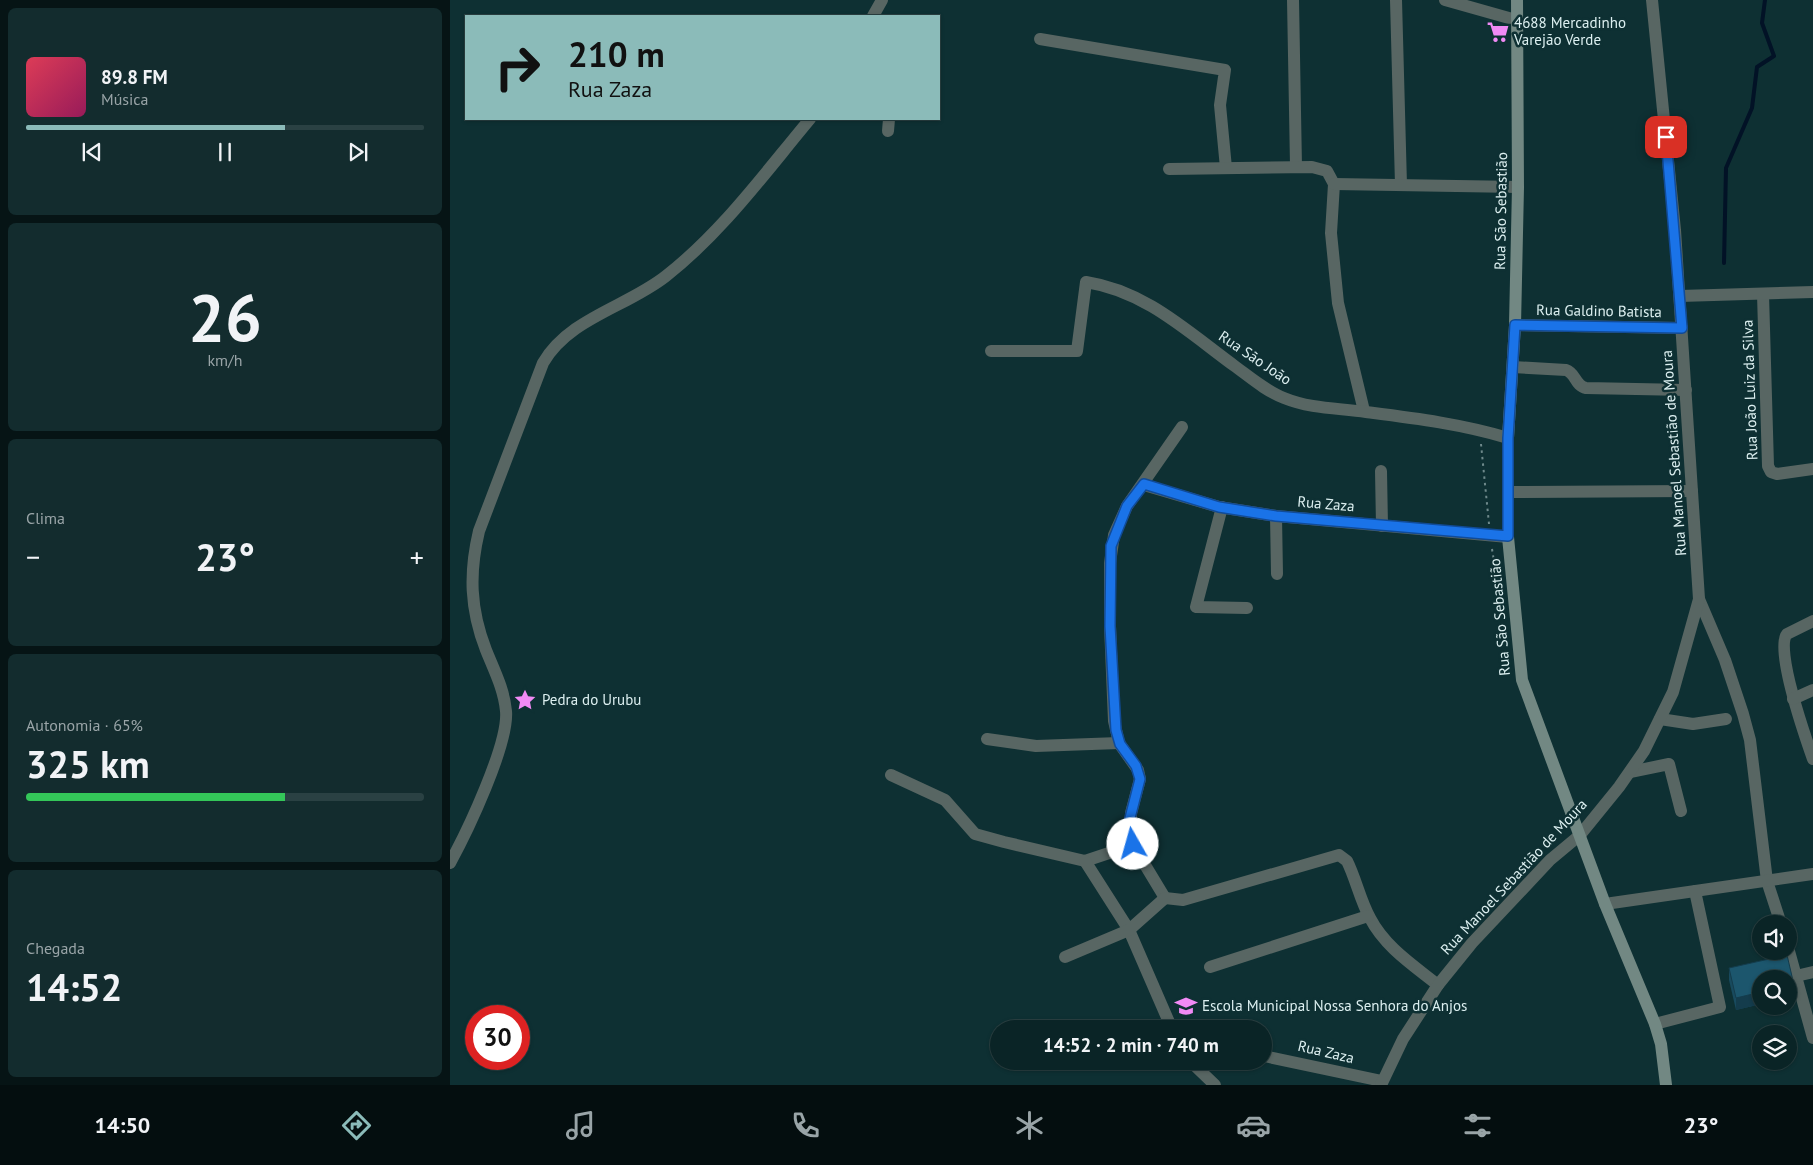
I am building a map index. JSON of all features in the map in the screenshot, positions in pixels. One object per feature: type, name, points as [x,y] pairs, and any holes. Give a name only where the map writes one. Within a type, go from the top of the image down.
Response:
[{"type":"street","points":[[874,15],[882,0]]},
{"type":"street","points":[[1293,0],[1296,166]]},
{"type":"street","points":[[1396,0],[1401,185]]},
{"type":"street","points":[[1445,0],[1516,20]]},
{"type":"street","name":"Rua São Sebastião","points":[[1517,0],[1518,187],[1515,325],[1508,438],[1508,536],[1522,680],[1605,904],[1655,1024],[1661,1044],[1666,1085]]},
{"type":"street","name":"Rua Manoel Sebastião de Moura","points":[[1381,1083],[1404,1040],[1438,985],[1472,942],[1550,860],[1580,835],[1630,772],[1644,751],[1673,692],[1699,599],[1680,296],[1652,0]]},
{"type":"street","points":[[1040,40],[1225,70],[1220,105],[1226,168]]},
{"type":"street","points":[[450,863],[466,834],[498,752],[506,724],[502,690],[479,631],[472,599],[472,565],[479,531],[543,363],[551,351],[568,334],[665,277],[714,234],[809,120]]},
{"type":"street","points":[[1169,169],[1296,166],[1324,169],[1331,174],[1334,184],[1331,233],[1338,304],[1364,411]]},
{"type":"street","points":[[1334,184],[1518,187]]},
{"type":"street","name":"Rua São João","points":[[991,351],[1077,351],[1086,282],[1106,285],[1149,303],[1272,392],[1307,406],[1364,411],[1480,429],[1508,438]]},
{"type":"street","points":[[1680,296],[1813,292]]},
{"type":"street","name":"Rua João Luiz da Silva","points":[[1763,294],[1768,466],[1771,472],[1777,474],[1813,470]]},
{"type":"street","name":"Rua Galdino Batista","points":[[1515,325],[1682,328]]},
{"type":"street","points":[[1513,367],[1566,370],[1572,373],[1580,386],[1592,389],[1686,390]]},
{"type":"street","points":[[1165,898],[1133,844],[1130,818],[1140,779],[1136,766],[1120,744],[1116,730],[1112,699],[1110,563],[1114,535],[1121,518],[1182,428]]},
{"type":"street","points":[[1381,471],[1382,526]]},
{"type":"street","name":"Rua Zaza","points":[[1144,484],[1222,507],[1276,516],[1508,536]]},
{"type":"street","points":[[1508,492],[1692,491]]},
{"type":"street","points":[[1222,507],[1196,608],[1247,608]]},
{"type":"street","points":[[1276,516],[1276,574]]},
{"type":"street","points":[[1699,599],[1725,660],[1750,740],[1767,881],[1777,915]]},
{"type":"street","points":[[1813,622],[1791,631],[1784,639],[1793,699],[1813,759]]},
{"type":"street","points":[[1793,699],[1813,690]]},
{"type":"street","points":[[1660,719],[1693,724],[1726,719]]},
{"type":"street","points":[[987,739],[1036,746],[1120,744]]},
{"type":"street","points":[[1630,772],[1670,764],[1681,811]]},
{"type":"street","points":[[891,775],[946,800],[975,834],[1035,851],[1085,861],[1133,844]]},
{"type":"street","points":[[1065,958],[1129,930],[1165,898],[1184,900],[1339,855],[1346,858],[1368,916],[1387,944],[1438,985]]},
{"type":"street","points":[[1085,861],[1129,930],[1168,1020]]},
{"type":"street","points":[[1605,904],[1813,874]]},
{"type":"street","points":[[1655,1024],[1720,1007],[1695,891]]},
{"type":"street","points":[[1210,967],[1368,916]]},
{"type":"street","points":[[1797,976],[1813,972]]},
{"type":"street","points":[[1797,980],[1813,1038]]},
{"type":"street","name":"Rua Zaza","points":[[1272,1058],[1381,1083]]},
{"type":"street","points":[[1201,1070],[1215,1085]]},
{"type":"path","points":[[1480,429],[1490,534],[1502,606]]},
{"type":"building","points":[[1765,960],[1788,960],[1790,970],[1752,970],[1752,994],[1736,998],[1729,968]]},
{"type":"waterway","points":[[1724,263],[1726,168],[1752,108],[1757,67],[1774,56],[1762,23],[1765,0]]},
{"type":"place","name":"4688 Mercadinho Varejão Verde","points":[[1498,32]]},
{"type":"place","name":"Pedra do Urubu","points":[[525,700]]},
{"type":"place","name":"Escola Municipal Nossa Senhora do Anjos","points":[[1186,1006]]},
{"type":"route","points":[[1133,844],[1130,818],[1139,789],[1140,779],[1136,766],[1125,752],[1117,737],[1112,699],[1110,626],[1111,546],[1121,518],[1133,498],[1144,484],[1219,507],[1276,516],[1508,536],[1508,438],[1515,325],[1682,328],[1666,137]]}]
